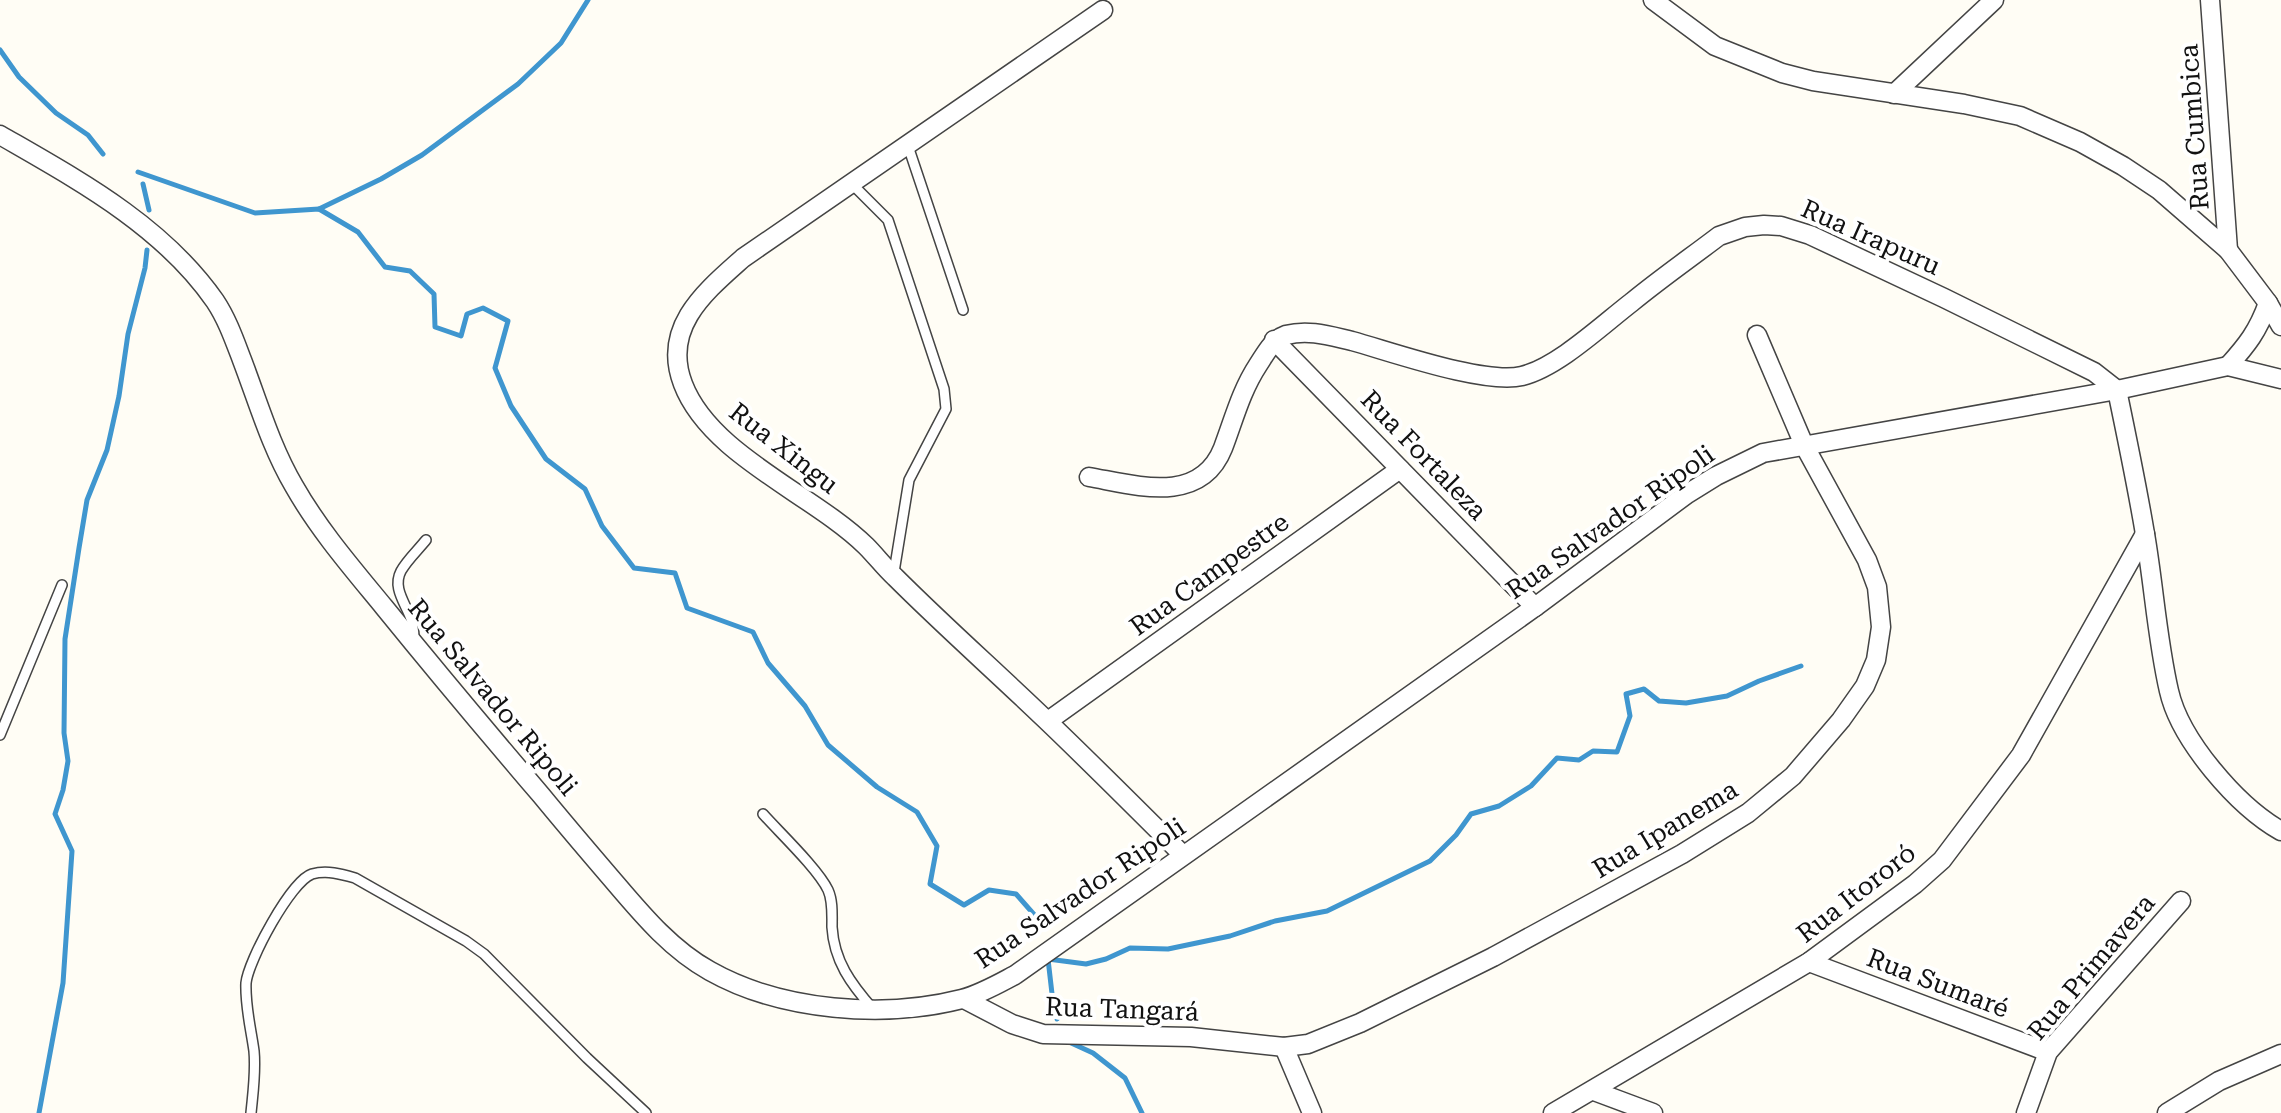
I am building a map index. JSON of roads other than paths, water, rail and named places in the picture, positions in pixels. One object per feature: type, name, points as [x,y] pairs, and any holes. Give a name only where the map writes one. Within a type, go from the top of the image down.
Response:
[{"type":"street","points":[[1653,0],[1715,46],[1782,73],[2020,116],[2080,142],[2159,190],[2228,250],[2268,303],[2281,326]]},
{"type":"street","points":[[1894,94],[1994,0]]},
{"type":"street","name":"Rua Cumbica","points":[[2210,0],[2228,250]]},
{"type":"street","name":"Rua Xingu","points":[[1103,10],[743,258],[706,291],[687,315],[678,342],[678,365],[695,408],[730,446],[840,523],[866,546],[893,576],[1048,721],[1183,855]]},
{"type":"street","name":"Rua Salvador Ripoli","points":[[0,135],[77,179],[129,214],[167,247],[198,280],[216,302],[230,329],[292,484],[318,526],[644,917],[678,949],[710,971],[759,992],[818,1006],[904,1009],[964,999],[1015,975],[1535,607],[1687,494],[1763,453],[2117,390],[2228,366],[2281,379]]},
{"type":"street","name":"Rua Irapuru","points":[[1274,340],[1287,335],[1319,333],[1473,374],[1506,379],[1524,376],[1580,343],[1719,236],[1745,227],[1781,226],[1810,235],[1944,298],[2094,372],[2117,390]]},
{"type":"street","points":[[2228,366],[2260,326],[2268,303]]},
{"type":"street","name":"Rua Ipanema","points":[[1284,1047],[1308,1044],[1331,1036],[1507,950],[1682,854],[1748,813],[1793,776],[1841,720],[1865,686],[1876,660],[1881,627],[1877,587],[1867,560],[1804,445],[1757,335]]},
{"type":"street","points":[[1089,477],[1152,488],[1176,487],[1203,474],[1212,467],[1221,452],[1246,383],[1274,340]]},
{"type":"street","name":"Rua Fortaleza","points":[[1274,340],[1535,607]]},
{"type":"street","points":[[2117,390],[2145,534],[2169,694],[2184,727],[2207,764],[2242,802],[2281,831]]},
{"type":"street","name":"Rua Campestre","points":[[1048,721],[1400,469]]},
{"type":"street","name":"Rua Itororó","points":[[1553,1113],[1809,962],[1915,884],[1942,860],[2021,755],[2145,534]]},
{"type":"street","name":"Rua Primavera","points":[[2026,1113],[2048,1052],[2181,901]]},
{"type":"street","name":"Rua Sumaré","points":[[1809,962],[2048,1052]]},
{"type":"street","name":"Rua Tangará","points":[[964,999],[1012,1024],[1043,1034],[1191,1037],[1284,1047]]},
{"type":"street","points":[[1284,1047],[1312,1113]]},
{"type":"street","points":[[2167,1113],[2219,1081],[2281,1054]]},
{"type":"street","points":[[1594,1091],[1653,1113]]},
{"type":"lane","points":[[908,146],[963,310]]},
{"type":"lane","points":[[852,184],[888,220],[944,389],[946,409],[909,480],[893,576]]},
{"type":"lane","points":[[414,644],[413,629],[400,596],[399,579],[426,540]]},
{"type":"lane","points":[[0,735],[62,585]]},
{"type":"lane","points":[[763,814],[828,890],[839,963],[853,987],[873,1009]]},
{"type":"lane","points":[[251,1113],[254,1067],[247,1001],[249,969],[296,885],[310,875],[322,872],[355,878],[466,941],[507,976],[646,1113]]},
{"type":"waterway","points":[[319,209],[422,155],[518,84],[561,43],[588,0]]},
{"type":"waterway","points":[[0,50],[19,77],[56,113],[88,135],[103,154]]},
{"type":"waterway","points":[[138,172],[255,213],[319,209],[358,232],[385,267],[410,271],[434,294],[435,327],[461,336],[467,314],[483,308],[508,321],[495,368],[511,406],[546,459],[585,489],[602,526],[634,568],[675,573],[687,608],[753,632],[768,663],[805,706],[828,745],[877,787],[917,812],[937,846],[930,884],[964,905],[989,890],[1016,894],[1045,927]]},
{"type":"waterway","points":[[143,184],[149,210]]},
{"type":"waterway","points":[[39,1113],[63,983],[72,851],[55,814],[68,761],[64,733],[65,639],[87,500],[107,450],[147,250]]},
{"type":"waterway","points":[[1057,1019],[1048,959],[1086,964],[1130,948],[1168,949],[1327,911],[1430,861],[1456,835],[1471,814],[1499,806],[1531,786],[1557,758],[1579,760],[1593,751],[1617,752],[1630,716],[1626,694],[1644,689],[1659,701],[1686,703],[1727,696],[1801,666]]},
{"type":"waterway","points":[[1069,1042],[1093,1053],[1125,1078],[1142,1113]]}]
